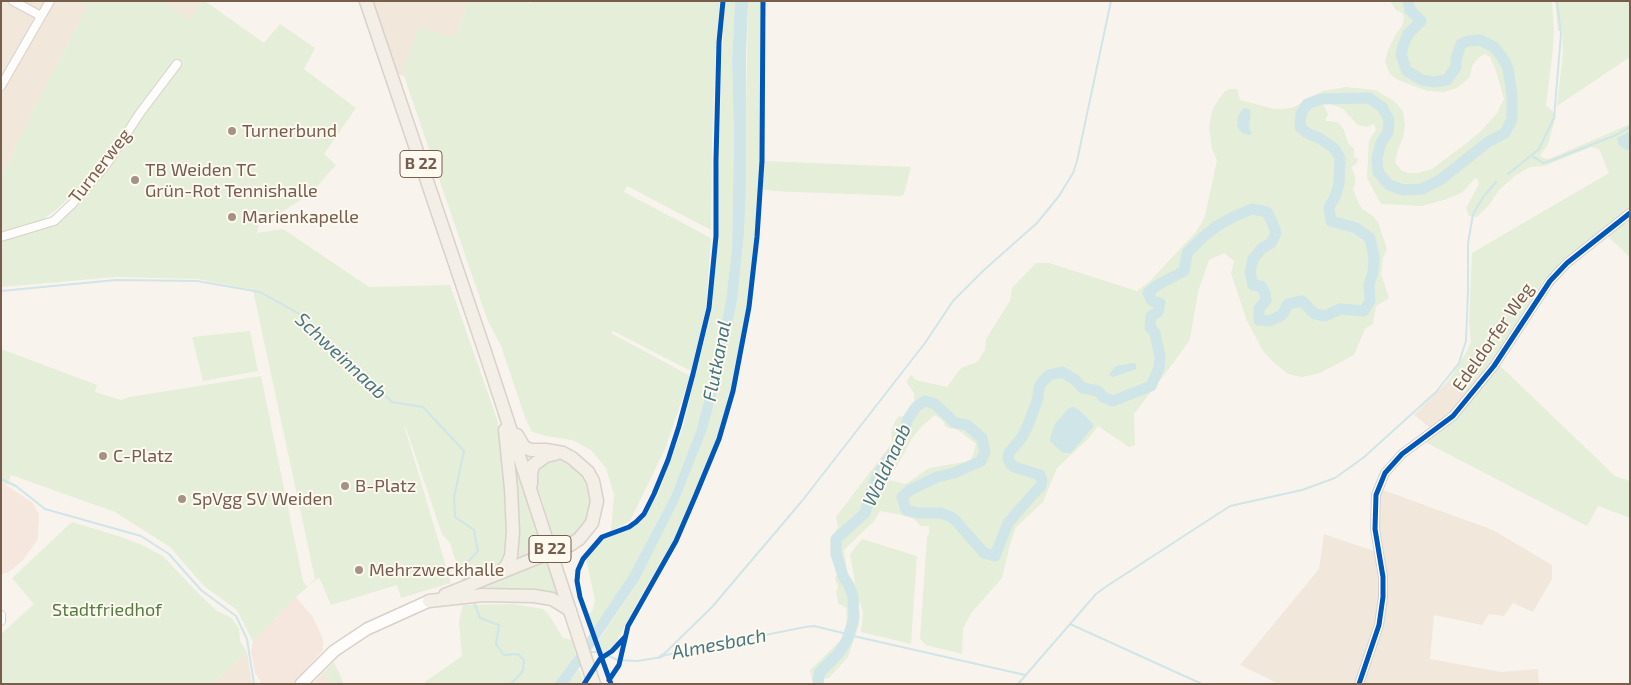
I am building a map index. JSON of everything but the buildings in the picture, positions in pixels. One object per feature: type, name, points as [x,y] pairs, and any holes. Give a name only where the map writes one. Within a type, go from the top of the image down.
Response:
[{"type":"main road","name":"B 22","points":[[366,1],[593,681]]},
{"type":"main road","name":"B 22","points":[[500,573],[507,565],[511,556],[513,532],[505,436],[505,413]]},
{"type":"main road","points":[[429,601],[452,595],[528,561],[570,545],[579,539],[592,523],[596,511],[596,492],[588,472],[572,458],[562,453],[530,450],[524,447],[505,413]]},
{"type":"main road","points":[[534,503],[531,474],[533,465],[546,456],[562,453]]},
{"type":"main road","points":[[452,595],[507,594],[534,596],[552,599],[570,610]]},
{"type":"street","points":[[13,1],[41,16]]},
{"type":"street","points":[[1,86],[50,1]]},
{"type":"street","name":"Turnerweg","points":[[1,238],[54,221],[72,204],[106,165],[140,113],[177,64]]},
{"type":"street","name":"Edeldorfer Weg","points":[[1358,684],[1379,625],[1382,606],[1383,577],[1375,529],[1376,495],[1385,472],[1402,454],[1453,416],[1494,366],[1550,280],[1567,263],[1630,213]]},
{"type":"street","points":[[301,684],[334,651],[367,629],[429,601]]},
{"type":"street","points":[[1,615],[1,621]]},
{"type":"shaded area","points":[[1,1],[79,1],[87,8],[37,103],[1,178]]},
{"type":"shaded area","points":[[163,1],[202,1],[190,21]]},
{"type":"shaded area","points":[[370,1],[467,1],[456,38],[405,65],[404,76],[394,73]]},
{"type":"shaded area","points":[[1448,381],[1467,396],[1450,415],[1432,429],[1414,415]]},
{"type":"shaded area","points":[[1,482],[32,502],[39,514],[38,538],[33,546],[23,560],[9,572],[1,574]]},
{"type":"shaded area","points":[[1374,489],[1383,490],[1493,530],[1552,565],[1552,579],[1533,612],[1513,603],[1504,616],[1489,614],[1482,625],[1434,615],[1430,659],[1501,672],[1538,669],[1539,684],[1279,684],[1240,665],[1319,569],[1324,534],[1374,551],[1372,525]]},
{"type":"shaded area","points":[[296,597],[313,617],[323,639],[323,650],[292,684],[262,684],[255,673],[251,650],[253,642]]},
{"type":"shaded area","points":[[247,652],[252,684],[212,684]]},
{"type":"shaded area","points":[[324,672],[333,684],[313,684]]},
{"type":"green space","points":[[79,1],[163,1],[190,20],[202,1],[205,1],[264,43],[280,24],[315,48],[304,69],[356,108],[324,154],[336,165],[311,193],[267,222],[259,224],[257,233],[283,229],[369,287],[450,285],[497,419],[505,459],[509,503],[507,556],[497,569],[462,582],[450,543],[442,534],[404,425],[451,583],[401,598],[397,585],[331,605],[319,577],[296,597],[253,642],[237,610],[204,586],[170,547],[115,512],[11,475],[8,485],[1,482],[1,349],[97,385],[95,392],[121,400],[261,376],[303,581],[307,587],[315,579],[253,290],[198,279],[116,277],[1,287],[1,240],[16,237],[53,224],[90,179],[56,210],[38,223],[1,235],[1,178],[37,103],[87,8]]},
{"type":"green space","points":[[467,1],[524,1],[531,3],[532,1],[720,1],[716,43],[712,140],[711,230],[627,186],[624,192],[711,238],[706,308],[691,371],[613,331],[611,333],[690,376],[665,449],[630,521],[611,531],[614,495],[606,468],[591,450],[572,440],[532,432],[526,420],[501,346],[487,319],[404,76],[405,66],[419,27],[456,38]]},
{"type":"green space","points":[[725,1],[735,1],[732,61],[734,138],[732,248],[726,300],[713,367],[696,431],[671,496],[629,575],[593,630],[588,616],[593,609],[595,600],[586,559],[603,539],[630,529],[639,523],[658,495],[683,427],[712,308],[718,235],[721,75]]},
{"type":"green space","points":[[748,1],[761,1],[760,168],[749,296],[730,393],[706,470],[673,541],[616,643],[601,656],[597,643],[639,580],[679,500],[707,430],[724,366],[737,301],[744,235]]},
{"type":"green space","points":[[1390,1],[1552,1],[1553,49],[1546,105],[1556,115],[1548,145],[1540,155],[1542,158],[1549,159],[1630,124],[1630,257],[1602,231],[1564,261],[1543,281],[1494,360],[1615,476],[1630,481],[1630,518],[1598,506],[1587,526],[1425,442],[1456,418],[1471,400],[1448,381],[1467,351],[1471,341],[1469,323],[1472,253],[1609,173],[1599,149],[1591,147],[1544,166],[1530,167],[1516,175],[1499,190],[1489,205],[1477,217],[1469,216],[1466,208],[1479,184],[1478,179],[1475,178],[1463,192],[1422,206],[1381,204],[1367,178],[1369,140],[1376,130],[1374,124],[1367,127],[1358,125],[1343,109],[1331,104],[1323,104],[1328,114],[1325,121],[1338,122],[1344,130],[1348,143],[1354,149],[1354,157],[1358,159],[1356,164],[1351,167],[1355,176],[1353,188],[1362,209],[1373,216],[1378,222],[1387,249],[1383,258],[1381,274],[1389,298],[1376,306],[1373,324],[1365,329],[1354,355],[1320,373],[1302,377],[1288,374],[1263,351],[1247,321],[1231,273],[1234,261],[1224,253],[1209,260],[1198,292],[1190,339],[1134,414],[1135,445],[1129,447],[1098,426],[1089,438],[1057,468],[1043,502],[1016,527],[1002,578],[972,612],[963,628],[962,654],[926,645],[920,639],[929,526],[921,526],[914,519],[902,515],[880,511],[874,521],[844,550],[847,571],[857,594],[850,554],[862,539],[917,556],[911,644],[861,632],[863,612],[859,600],[859,625],[848,657],[829,678],[812,680],[810,670],[841,640],[847,626],[846,608],[838,603],[836,592],[838,587],[835,578],[838,573],[830,541],[838,527],[836,517],[892,443],[891,433],[895,421],[899,416],[907,419],[914,404],[914,393],[906,382],[911,375],[916,380],[947,387],[961,368],[977,362],[985,350],[986,339],[1010,301],[1012,288],[1036,263],[1049,263],[1137,291],[1150,281],[1195,233],[1203,221],[1217,160],[1212,149],[1209,126],[1213,108],[1224,92],[1229,89],[1237,89],[1240,100],[1274,109],[1285,109],[1294,107],[1323,91],[1346,87],[1375,90],[1394,101],[1403,111],[1405,126],[1395,162],[1401,170],[1408,173],[1418,173],[1432,169],[1480,132],[1497,113],[1504,99],[1496,71],[1490,57],[1485,54],[1479,57],[1472,66],[1470,77],[1457,88],[1444,92],[1427,91],[1398,80],[1390,74],[1385,62],[1388,50],[1402,26],[1404,18],[1402,13],[1396,10]],"holes":[[[935,415],[944,422],[945,426],[950,429],[954,427],[976,444],[971,461],[929,468],[906,484],[889,480],[913,437],[923,425]]]},
{"type":"green space","points":[[1555,1],[1630,1],[1630,57],[1557,106],[1563,52],[1562,31],[1558,31]]},
{"type":"green space","points":[[764,161],[911,167],[904,194],[901,196],[772,191],[763,189]]},
{"type":"green space","points":[[250,331],[258,371],[203,381],[192,337]]},
{"type":"green space","points":[[511,450],[544,549],[519,560],[515,559]]},
{"type":"green space","points":[[556,457],[569,461],[580,469],[588,481],[592,506],[584,527],[572,537],[556,545],[536,482],[539,464]]},
{"type":"green space","name":"Stadtfriedhof","points":[[72,522],[121,537],[163,556],[217,611],[232,618],[239,629],[240,641],[247,652],[212,684],[1,684],[1,634],[34,604],[12,578]]},
{"type":"green space","points":[[548,560],[559,594],[558,597],[467,592]]},
{"type":"green space","points":[[513,604],[543,609],[549,615],[563,638],[572,640],[576,655],[554,684],[422,684],[462,656],[459,621],[463,605]]},
{"type":"green space","points":[[334,662],[344,684],[333,684],[324,672]]},
{"type":"green space","points":[[579,669],[583,680],[581,684],[568,684]]},
{"type":"water","name":"Flutkanal","points":[[735,1],[748,1],[746,183],[744,235],[737,301],[724,366],[707,430],[679,500],[639,580],[568,684],[554,684],[576,655],[629,575],[671,496],[696,431],[713,367],[726,300],[732,248],[734,138],[732,61]]},
{"type":"water","points":[[1245,108],[1251,110],[1249,129],[1252,133],[1249,135],[1242,133],[1237,126],[1238,116]]},
{"type":"water","points":[[1630,132],[1630,148],[1626,150],[1619,145],[1617,138]]},
{"type":"water","points":[[1136,364],[1136,369],[1113,377],[1109,375],[1116,366]]},
{"type":"water","points":[[1073,407],[1079,410],[1093,424],[1093,427],[1071,453],[1063,453],[1050,441],[1050,438],[1055,424],[1069,408]]},
{"type":"waterway","points":[[657,658],[665,653],[659,658],[665,655],[712,607],[802,501],[925,343],[953,301],[984,270],[1037,223],[1059,196],[1073,173],[1077,161],[1111,1]]},
{"type":"waterway","name":"Waldnaab","points":[[819,684],[820,672],[839,653],[847,640],[854,618],[853,597],[850,587],[843,576],[836,554],[836,539],[865,513],[877,477],[885,463],[899,446],[908,419],[916,407],[925,401],[935,404],[955,423],[967,425],[982,438],[985,452],[981,461],[954,473],[937,477],[910,490],[902,497],[906,510],[918,513],[941,513],[951,517],[984,553],[995,556],[1008,523],[1041,486],[1040,475],[1014,467],[1008,458],[1009,453],[1022,437],[1028,425],[1038,398],[1039,387],[1043,381],[1049,375],[1062,372],[1074,379],[1083,388],[1098,391],[1103,397],[1113,401],[1151,386],[1159,368],[1160,357],[1155,333],[1150,327],[1151,316],[1158,312],[1160,303],[1152,301],[1148,293],[1156,286],[1184,271],[1187,253],[1217,226],[1252,209],[1267,212],[1272,222],[1276,233],[1271,243],[1261,249],[1253,259],[1250,272],[1253,285],[1261,286],[1265,294],[1266,300],[1259,309],[1259,320],[1270,321],[1282,315],[1288,304],[1302,301],[1315,314],[1325,316],[1340,309],[1364,311],[1370,301],[1369,285],[1373,272],[1374,257],[1370,238],[1356,228],[1331,221],[1329,207],[1335,197],[1339,184],[1340,158],[1334,148],[1300,127],[1301,114],[1307,104],[1321,99],[1369,98],[1382,107],[1389,120],[1388,132],[1381,143],[1377,158],[1378,172],[1389,185],[1403,190],[1422,189],[1440,180],[1488,142],[1505,133],[1512,119],[1512,95],[1508,68],[1494,47],[1480,40],[1461,44],[1456,59],[1456,67],[1447,80],[1434,82],[1422,80],[1407,71],[1401,55],[1403,46],[1408,34],[1421,21],[1410,10],[1408,1]]},
{"type":"waterway","points":[[1508,174],[1539,149],[1554,118],[1561,34],[1557,1]]},
{"type":"waterway","points":[[1532,156],[1543,163],[1550,161],[1616,135],[1630,127]]},
{"type":"waterway","points":[[1018,684],[1096,594],[1107,586],[1230,506],[1302,490],[1335,478],[1363,458],[1436,392],[1459,363],[1466,341],[1468,244],[1473,214],[1484,196],[1496,182]]},
{"type":"waterway","name":"Schweinnaab","points":[[1,291],[116,280],[197,281],[260,292],[305,317],[392,402],[423,407],[464,451],[454,497],[455,517],[474,530],[478,551],[461,569],[466,581]]},
{"type":"waterway","points":[[1,479],[16,486],[45,509],[141,536],[169,554],[201,590],[236,616],[247,639],[254,684]]},
{"type":"waterway","name":"Schweinnaab","points":[[474,602],[480,618],[499,625],[496,644],[504,655],[518,654],[524,660],[523,671],[511,684]]},
{"type":"waterway","name":"Almesbach","points":[[1070,624],[1202,684]]},
{"type":"waterway","name":"Almesbach","points":[[666,655],[805,627],[814,626],[847,634]]},
{"type":"waterway","name":"Almesbach","points":[[849,635],[1025,675]]},
{"type":"waterway","name":"Almesbach","points":[[591,652],[599,652],[618,660],[637,661],[656,658]]},
{"type":"cycle path","points":[[611,684],[580,597],[577,581],[578,570],[583,559],[602,537],[629,527],[644,514],[668,460],[693,374],[709,308],[716,236],[719,42],[723,1]]},
{"type":"cycle path","points":[[609,680],[619,665],[628,626],[676,541],[695,497],[719,439],[733,391],[749,307],[757,237],[762,161],[763,1]]},
{"type":"cycle path","points":[[1359,684],[1379,625],[1383,597],[1383,577],[1375,529],[1376,495],[1385,473],[1402,454],[1453,416],[1494,366],[1550,281],[1567,263],[1630,213]]},
{"type":"cycle path","points":[[584,684],[600,659],[612,651],[625,637]]},
{"type":"place","name":"Turnerbund","points":[[232,131]]},
{"type":"place","name":"TB Weiden TC Grün-Rot Tennishalle","points":[[135,180]]},
{"type":"place","name":"Marienkapelle","points":[[232,217]]},
{"type":"place","name":"C-Platz","points":[[103,456]]},
{"type":"place","name":"B-Platz","points":[[345,486]]},
{"type":"place","name":"SpVgg SV Weiden","points":[[182,499]]},
{"type":"place","name":"Mehrzweckhalle","points":[[359,570]]}]
